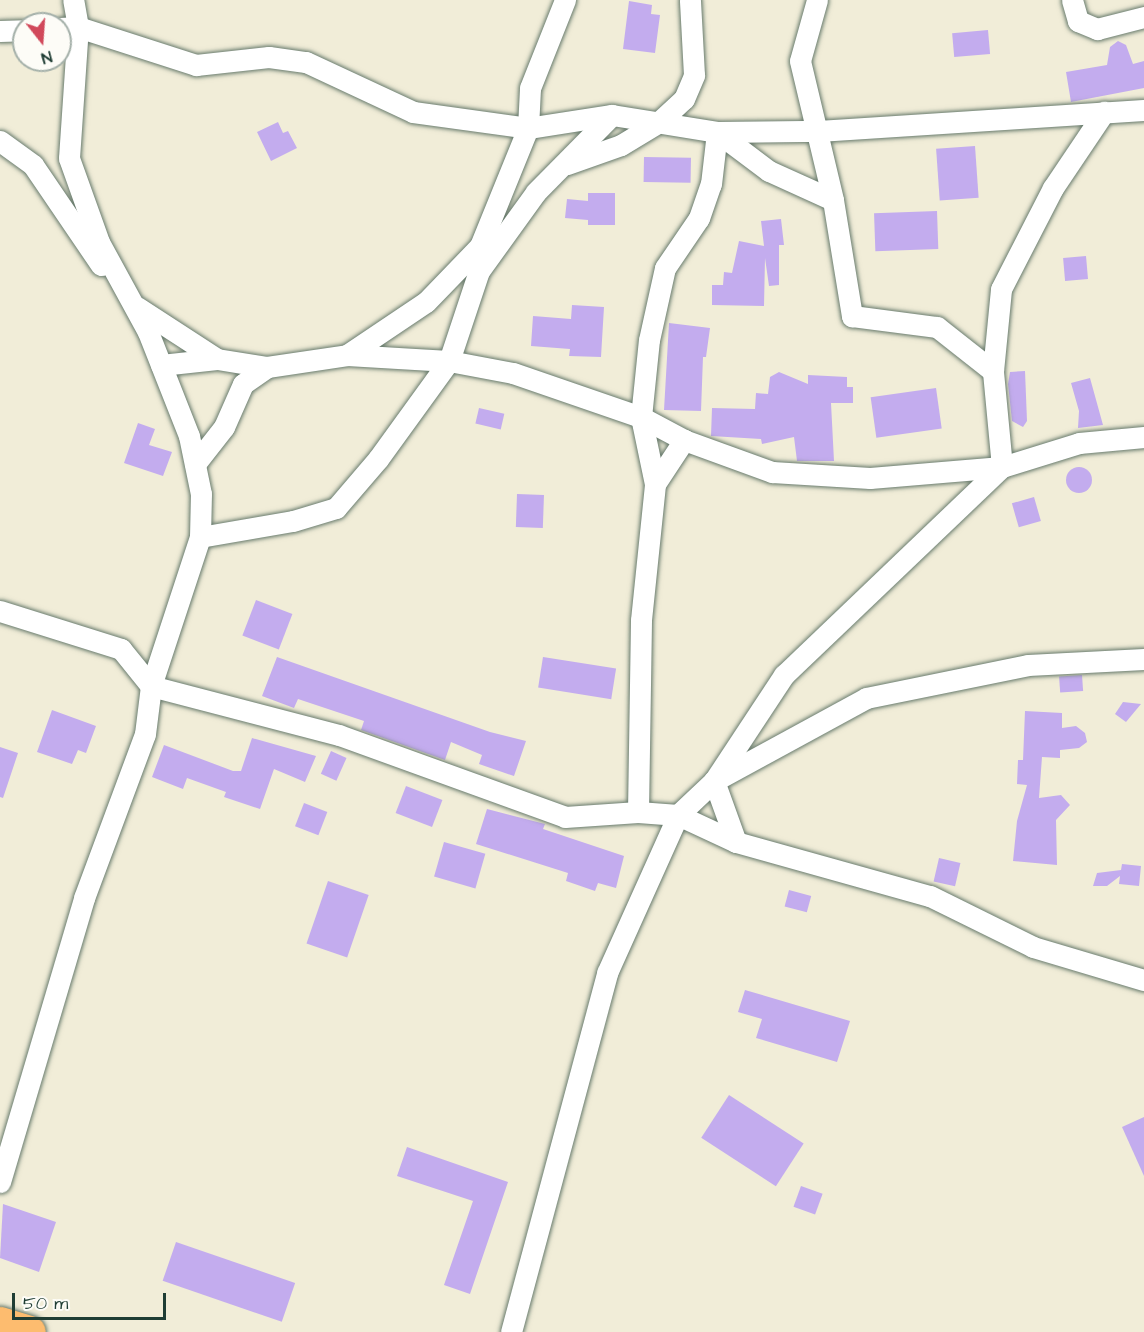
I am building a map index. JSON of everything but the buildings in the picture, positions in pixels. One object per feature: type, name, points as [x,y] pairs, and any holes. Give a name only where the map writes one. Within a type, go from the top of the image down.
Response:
[{"type":"main road","points":[[0,1323],[29,1332]]},
{"type":"street","points":[[347,355],[426,302],[480,246],[528,128],[530,88],[565,0]]},
{"type":"street","points":[[563,165],[621,145],[659,122],[684,99],[694,75],[690,0]]},
{"type":"street","points":[[817,0],[800,61],[833,200],[852,316],[937,327],[993,371]]},
{"type":"street","points":[[1072,0],[1078,21],[1097,29],[1144,17]]},
{"type":"street","points":[[72,29],[196,65],[269,57],[306,62],[413,112],[528,128],[612,115],[717,132],[817,131],[1144,110]]},
{"type":"street","points":[[0,1182],[84,898],[145,734],[151,686],[200,537],[201,494],[195,464],[161,365],[133,305],[99,242],[69,158],[69,72]]},
{"type":"street","points":[[1002,467],[993,371],[1001,289],[1053,188],[1104,112]]},
{"type":"street","points":[[200,537],[293,521],[336,508],[378,459],[449,361],[479,272],[536,192],[612,115]]},
{"type":"street","points":[[0,125],[33,165],[77,234],[133,305],[217,359]]},
{"type":"street","points":[[717,132],[769,171],[833,200]]},
{"type":"street","points":[[638,812],[641,620],[655,484],[641,417],[649,340],[664,268],[699,218],[711,184],[717,132]]},
{"type":"street","points":[[0,141],[33,165]]},
{"type":"street","points":[[161,365],[217,359],[267,367],[347,355],[449,361],[513,373],[641,417],[684,440],[772,472],[870,478],[1002,467],[1079,443],[1144,437]]},
{"type":"street","points":[[195,464],[224,427],[243,384],[267,367]]},
{"type":"street","points":[[655,484],[684,440]]},
{"type":"street","points":[[511,1332],[607,973],[678,815],[714,781],[784,675],[1002,467]]},
{"type":"street","points":[[0,611],[121,649],[151,686],[339,735],[566,817],[638,812],[678,815],[736,842],[930,896],[1033,947],[1144,980]]},
{"type":"street","points":[[714,781],[866,699],[1028,665],[1144,659]]},
{"type":"street","points":[[714,781],[736,842]]}]
